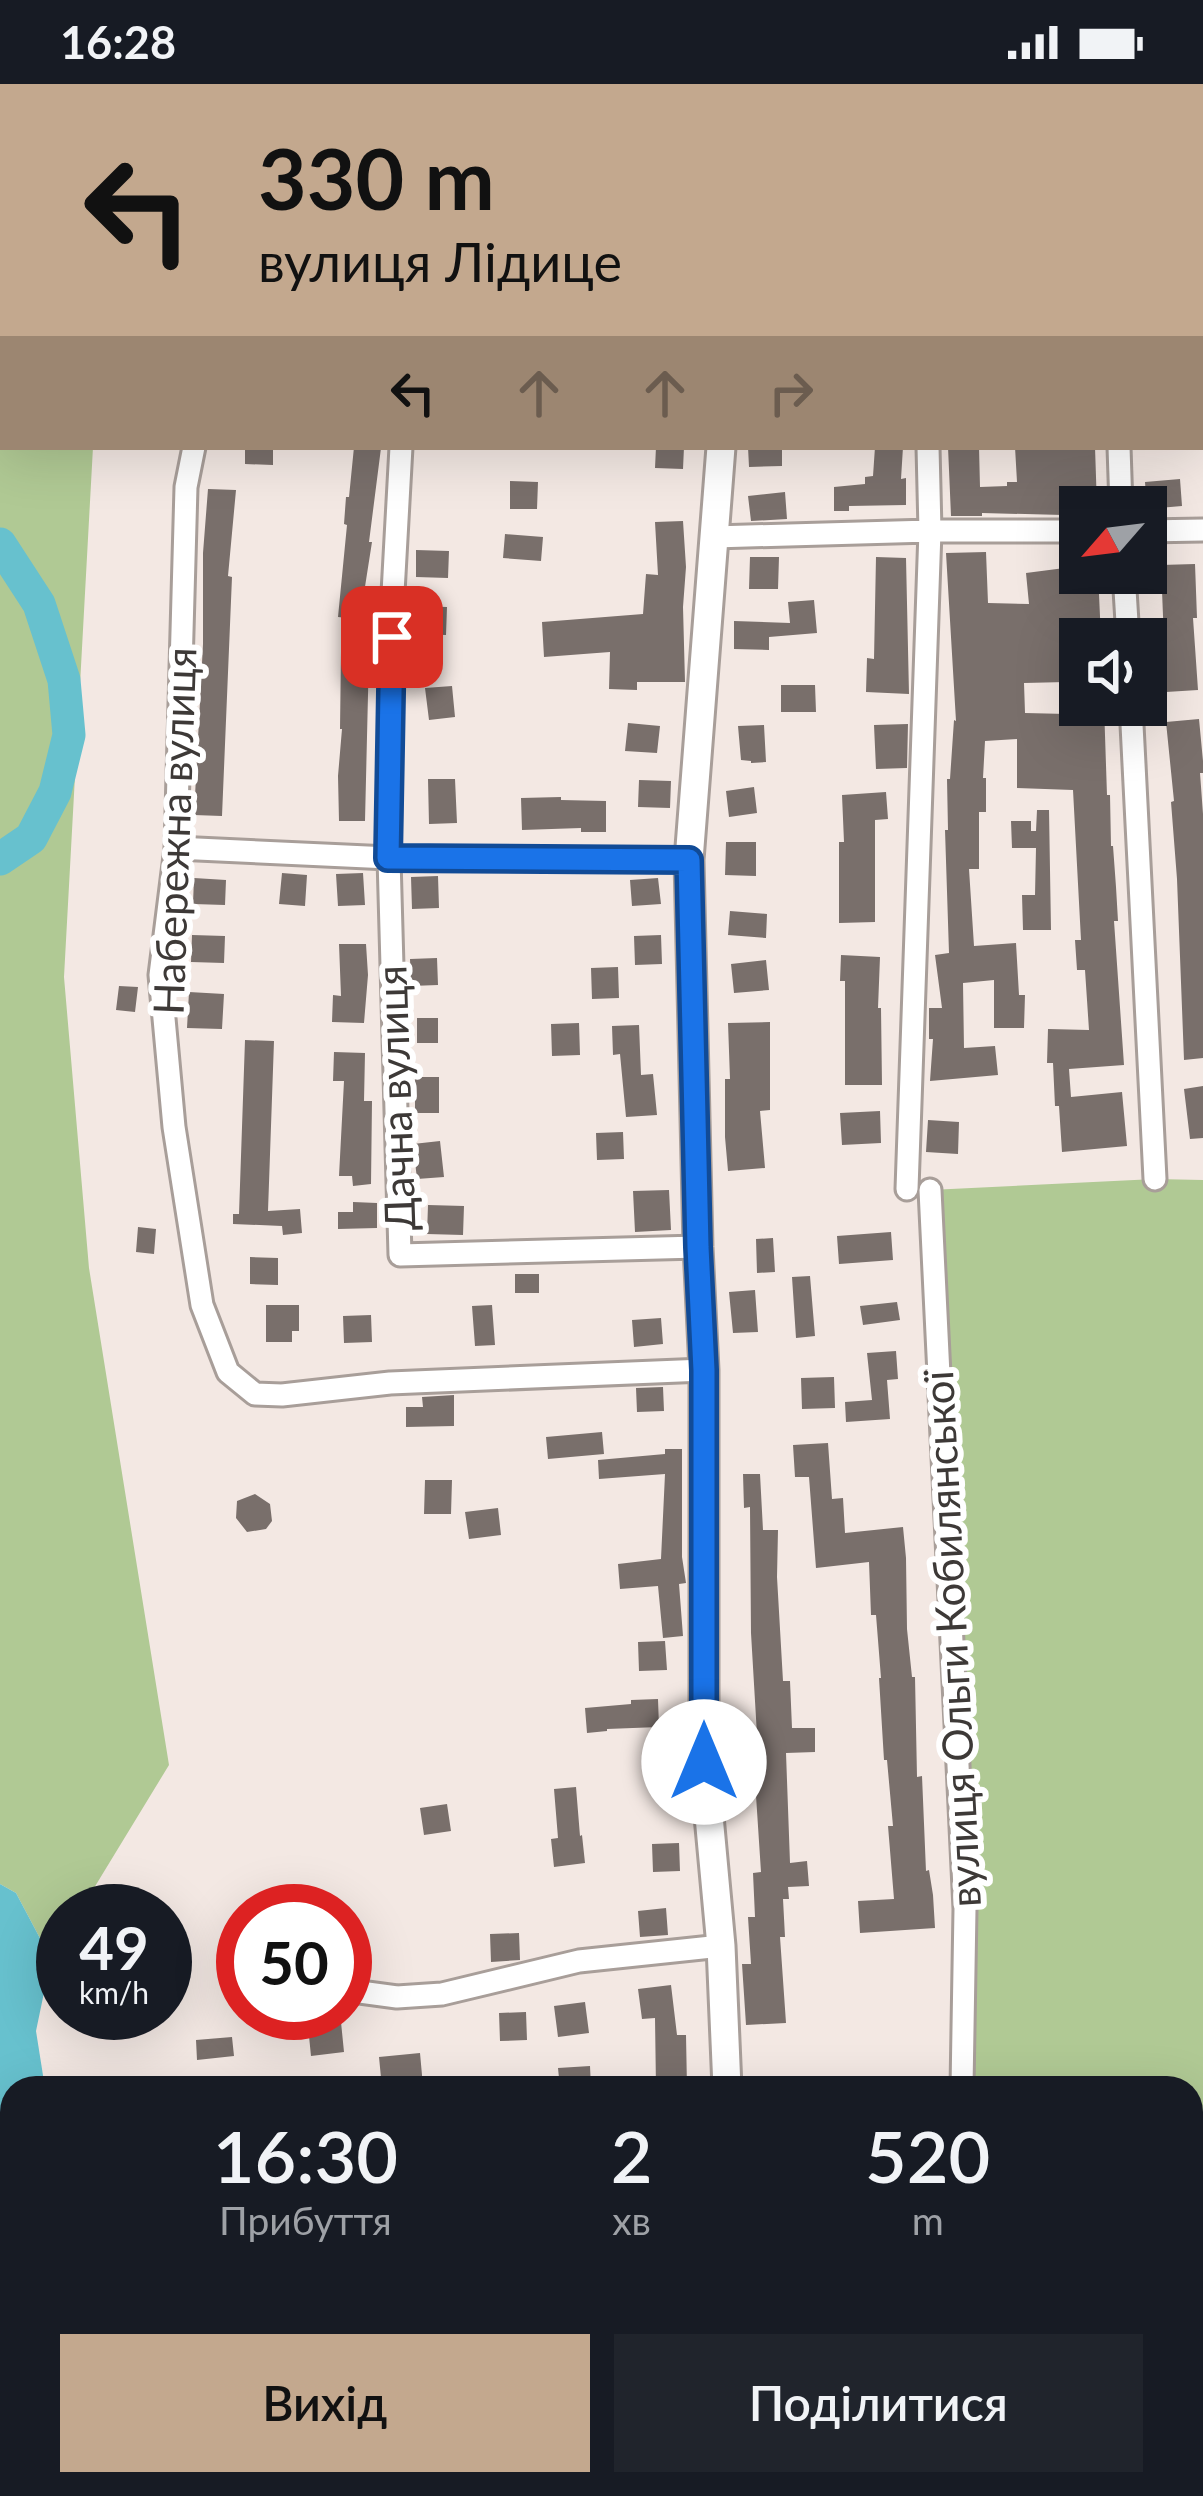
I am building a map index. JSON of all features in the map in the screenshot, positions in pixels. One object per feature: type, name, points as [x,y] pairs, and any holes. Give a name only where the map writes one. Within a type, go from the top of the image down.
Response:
[{"type":"main road","points":[[721,450],[689,860],[704,1370],[704,1762],[727,2076]]},
{"type":"street","name":"Набережна вулиця","points":[[193,450],[186,488],[176,848],[160,975],[174,1127],[202,1305],[228,1372],[255,1394],[282,1395],[390,1383],[704,1370]]},
{"type":"street","points":[[388,858],[401,450]]},
{"type":"street","points":[[907,1189],[931,531],[928,450]]},
{"type":"street","points":[[1119,450],[1120,486]]},
{"type":"street","points":[[1167,531],[1203,530]]},
{"type":"street","points":[[714,537],[1059,531]]},
{"type":"street","points":[[1132,726],[1155,1179]]},
{"type":"street","points":[[176,848],[388,858],[689,860]]},
{"type":"street","name":"Дачна вулиця","points":[[388,858],[400,1255],[698,1247]]},
{"type":"street","name":"вулиця Ольги Кобилянської","points":[[930,1190],[965,1909],[962,2076]]},
{"type":"street","points":[[372,1994],[442,1994],[579,1960],[721,1946]]},
{"type":"green space","points":[[0,450],[93,450],[64,977],[89,1268],[169,1765],[96,1884],[36,1884],[36,1931],[16,1893],[0,1884]]},
{"type":"green space","points":[[1203,1180],[1203,2076],[962,2076],[930,1190]]},
{"type":"water","points":[[0,1884],[16,1893],[36,1931],[36,2040],[43,2076],[0,2076]]},
{"type":"building","points":[[245,450],[273,450],[273,465],[245,464]]},
{"type":"building","points":[[354,450],[381,450],[364,593],[369,593],[367,620],[338,617]]},
{"type":"building","points":[[656,450],[684,450],[683,469],[655,468]]},
{"type":"building","points":[[748,450],[782,450],[782,466],[749,467]]},
{"type":"building","points":[[875,450],[903,450],[906,505],[849,506],[849,511],[834,511],[834,487],[865,484],[865,477],[873,476]]},
{"type":"building","points":[[948,450],[979,450],[980,487],[1017,482],[1015,450],[1095,450],[1096,486],[1059,486],[1059,515],[951,516]]},
{"type":"building","points":[[1180,479],[1182,506],[1167,507],[1167,486],[1145,486],[1145,482]]},
{"type":"building","points":[[510,481],[538,482],[537,509],[510,509]]},
{"type":"building","points":[[208,489],[236,490],[228,576],[232,577],[222,816],[194,815]]},
{"type":"building","points":[[785,492],[787,519],[751,521],[748,496]]},
{"type":"building","points":[[683,521],[685,682],[637,682],[637,690],[609,689],[610,652],[544,657],[542,622],[643,614],[646,574],[658,575],[655,522]]},
{"type":"building","points":[[505,534],[543,537],[541,561],[503,558]]},
{"type":"building","points":[[416,550],[449,551],[448,578],[416,577]]},
{"type":"building","points":[[986,552],[988,603],[1029,604],[1026,573],[1059,569],[1059,594],[1099,594],[1100,618],[1059,618],[1059,682],[1024,683],[1025,713],[1059,714],[1059,726],[1105,726],[1124,1065],[1069,1069],[1071,1097],[1122,1092],[1127,1146],[1062,1152],[1053,1063],[1047,1063],[1048,1029],[1089,1030],[1085,970],[1077,970],[1075,940],[1081,940],[1073,790],[1017,788],[1017,739],[985,741],[986,812],[979,812],[979,869],[969,869],[974,946],[1016,943],[1019,995],[1025,995],[1024,1028],[994,1028],[994,980],[963,983],[964,1048],[995,1046],[998,1075],[930,1081],[929,1008],[942,1008],[935,955],[949,953],[945,830],[956,721],[946,553]]},
{"type":"building","points":[[750,557],[779,557],[778,589],[749,589]]},
{"type":"building","points":[[876,557],[906,558],[909,694],[866,692],[867,658],[874,659]]},
{"type":"building","points":[[1195,564],[1198,690],[1167,692],[1167,618],[1163,618],[1162,594],[1167,594],[1167,565]]},
{"type":"building","points":[[814,600],[817,633],[769,637],[769,650],[734,649],[734,621],[790,623],[788,602]]},
{"type":"building","points":[[414,606],[447,607],[446,635],[413,634]]},
{"type":"building","points":[[341,652],[369,653],[365,821],[339,821]]},
{"type":"building","points":[[781,685],[815,685],[816,712],[781,712]]},
{"type":"building","points":[[452,686],[455,717],[429,720],[425,688]]},
{"type":"building","points":[[1199,719],[1203,761],[1203,1058],[1184,1060],[1174,801],[1167,722]]},
{"type":"building","points":[[628,723],[660,726],[657,753],[625,751]]},
{"type":"building","points":[[908,724],[907,768],[876,769],[874,725]]},
{"type":"building","points":[[764,725],[766,762],[741,760],[738,726]]},
{"type":"building","points":[[428,779],[455,779],[457,823],[429,824]]},
{"type":"building","points":[[639,780],[671,781],[670,808],[638,807]]},
{"type":"building","points":[[754,787],[757,813],[729,817],[726,791]]},
{"type":"building","points":[[886,792],[888,819],[875,820],[875,922],[839,923],[842,795]]},
{"type":"building","points":[[521,798],[606,801],[606,832],[522,830]]},
{"type":"building","points":[[1037,810],[1049,810],[1051,930],[1023,930],[1022,895],[1035,895],[1036,848],[1012,848],[1011,821],[1031,821],[1031,831],[1036,831]]},
{"type":"building","points":[[726,842],[756,842],[756,876],[725,875]]},
{"type":"building","points":[[282,873],[307,875],[305,906],[279,904]]},
{"type":"building","points":[[363,873],[365,905],[338,906],[336,874]]},
{"type":"building","points":[[438,876],[439,908],[412,909],[411,877]]},
{"type":"building","points":[[194,878],[226,880],[225,905],[193,904]]},
{"type":"building","points":[[658,878],[661,904],[632,906],[630,880]]},
{"type":"building","points":[[730,911],[767,914],[766,938],[728,935]]},
{"type":"building","points":[[192,935],[225,936],[224,963],[191,962]]},
{"type":"building","points":[[661,935],[662,964],[635,965],[634,936]]},
{"type":"building","points":[[339,944],[366,944],[364,1023],[332,1022],[333,995],[341,996]]},
{"type":"building","points":[[841,955],[880,957],[882,1085],[845,1085]]},
{"type":"building","points":[[437,958],[438,985],[411,986],[410,959]]},
{"type":"building","points":[[766,960],[769,990],[734,993],[731,964]]},
{"type":"building","points":[[618,967],[619,998],[592,999],[591,968]]},
{"type":"building","points":[[119,986],[138,987],[135,1012],[116,1010]]},
{"type":"building","points":[[189,992],[224,994],[222,1029],[187,1028]]},
{"type":"building","points":[[417,1018],[438,1018],[438,1043],[417,1043]]},
{"type":"building","points":[[770,1022],[770,1110],[760,1111],[765,1168],[728,1171],[728,1023]]},
{"type":"building","points":[[579,1023],[580,1055],[552,1056],[551,1024]]},
{"type":"building","points":[[639,1025],[641,1075],[653,1074],[657,1115],[626,1117],[620,1054],[613,1055],[612,1026]]},
{"type":"building","points":[[245,1040],[274,1041],[268,1211],[300,1209],[302,1233],[283,1235],[282,1226],[233,1224],[233,1214],[239,1214]]},
{"type":"building","points":[[334,1052],[365,1053],[364,1101],[372,1101],[371,1184],[353,1186],[352,1176],[339,1176],[344,1081],[333,1081]]},
{"type":"building","points":[[415,1077],[439,1077],[439,1113],[415,1113]]},
{"type":"building","points":[[1203,1086],[1203,1138],[1190,1139],[1184,1089]]},
{"type":"building","points":[[880,1111],[881,1143],[842,1145],[840,1113]]},
{"type":"building","points":[[928,1120],[959,1122],[958,1154],[926,1152]]},
{"type":"building","points":[[623,1132],[624,1159],[597,1160],[596,1133]]},
{"type":"building","points":[[440,1141],[444,1177],[417,1179],[413,1144]]},
{"type":"building","points":[[669,1190],[671,1230],[635,1232],[633,1191]]},
{"type":"building","points":[[353,1202],[377,1203],[377,1228],[338,1229],[338,1212],[353,1212]]},
{"type":"building","points":[[428,1205],[464,1206],[463,1235],[427,1234]]},
{"type":"building","points":[[138,1227],[156,1229],[154,1254],[136,1252]]},
{"type":"building","points":[[891,1232],[893,1260],[839,1264],[837,1236]]},
{"type":"building","points":[[773,1238],[775,1272],[757,1273],[756,1239]]},
{"type":"building","points":[[250,1257],[278,1258],[278,1285],[250,1284]]},
{"type":"building","points":[[515,1274],[539,1274],[539,1293],[515,1293]]},
{"type":"building","points":[[810,1276],[815,1336],[796,1338],[792,1277]]},
{"type":"building","points":[[755,1290],[758,1332],[733,1333],[729,1292]]},
{"type":"building","points":[[897,1302],[900,1320],[863,1325],[860,1306]]},
{"type":"building","points":[[266,1305],[299,1305],[299,1331],[292,1331],[292,1342],[266,1342]]},
{"type":"building","points":[[492,1305],[495,1345],[475,1346],[472,1306]]},
{"type":"building","points":[[371,1315],[372,1342],[344,1343],[343,1316]]},
{"type":"building","points":[[661,1318],[663,1344],[634,1347],[632,1320]]},
{"type":"building","points":[[896,1351],[898,1379],[887,1380],[890,1419],[846,1422],[845,1402],[872,1400],[867,1353]]},
{"type":"building","points":[[834,1377],[835,1408],[802,1409],[801,1378]]},
{"type":"building","points":[[663,1387],[664,1411],[637,1412],[636,1388]]},
{"type":"building","points":[[454,1395],[454,1426],[406,1427],[406,1407],[423,1407],[422,1397]]},
{"type":"building","points":[[602,1432],[604,1454],[548,1459],[546,1437]]},
{"type":"building","points":[[828,1443],[832,1499],[843,1498],[845,1533],[903,1527],[917,1777],[922,1776],[926,1871],[935,1928],[860,1933],[858,1901],[894,1899],[888,1826],[893,1826],[869,1562],[816,1568],[809,1477],[795,1477],[793,1445]]},
{"type":"building","points":[[665,1449],[682,1449],[686,1583],[679,1584],[683,1636],[663,1638],[658,1586],[620,1589],[618,1564],[661,1559],[665,1474],[599,1479],[598,1460],[665,1454]]},
{"type":"building","points":[[743,1474],[760,1474],[763,1530],[778,1530],[783,1681],[790,1681],[792,1728],[815,1728],[815,1752],[786,1753],[790,1863],[807,1861],[809,1886],[788,1887],[789,1899],[783,1899],[785,1937],[780,1937],[786,2023],[746,2025],[742,1964],[751,1964],[748,1917],[755,1917],[753,1873],[761,1872],[754,1765],[745,1765],[743,1736],[757,1735],[750,1507],[744,1508]]},
{"type":"building","points":[[425,1480],[452,1480],[451,1514],[424,1514]]},
{"type":"building","points":[[255,1494],[270,1504],[272,1521],[266,1529],[247,1532],[236,1518],[237,1501]]},
{"type":"building","points":[[498,1508],[501,1535],[469,1539],[465,1512]]},
{"type":"building","points":[[665,1641],[667,1670],[639,1671],[638,1642]]},
{"type":"building","points":[[658,1699],[659,1727],[587,1733],[585,1708]]},
{"type":"building","points":[[675,1727],[677,1752],[657,1754],[655,1729]]},
{"type":"building","points":[[576,1787],[585,1863],[554,1867],[551,1839],[558,1838],[554,1789]]},
{"type":"building","points":[[447,1804],[451,1831],[424,1835],[420,1808]]},
{"type":"building","points":[[679,1843],[680,1871],[653,1872],[652,1844]]},
{"type":"building","points":[[666,1908],[668,1935],[640,1937],[638,1911]]},
{"type":"building","points":[[519,1933],[520,1960],[491,1962],[490,1934]]},
{"type":"building","points":[[671,1985],[677,2035],[686,2035],[687,2076],[656,2076],[655,2018],[642,2019],[638,1989]]},
{"type":"building","points":[[585,2002],[589,2033],[558,2037],[554,2006]]},
{"type":"building","points":[[526,2012],[527,2040],[500,2041],[499,2013]]},
{"type":"building","points":[[196,2040],[232,2040],[234,2056],[197,2060]]},
{"type":"building","points":[[309,2040],[343,2040],[344,2052],[311,2056]]},
{"type":"building","points":[[420,2053],[422,2076],[381,2076],[379,2057]]},
{"type":"building","points":[[590,2066],[590,2076],[559,2076],[558,2068]]},
{"type":"waterway","points":[[0,544],[39,604],[64,680],[69,735],[55,792],[31,838],[0,859]]},
{"type":"route","points":[[392,637],[388,858],[689,860],[704,1370],[704,1762]]}]
